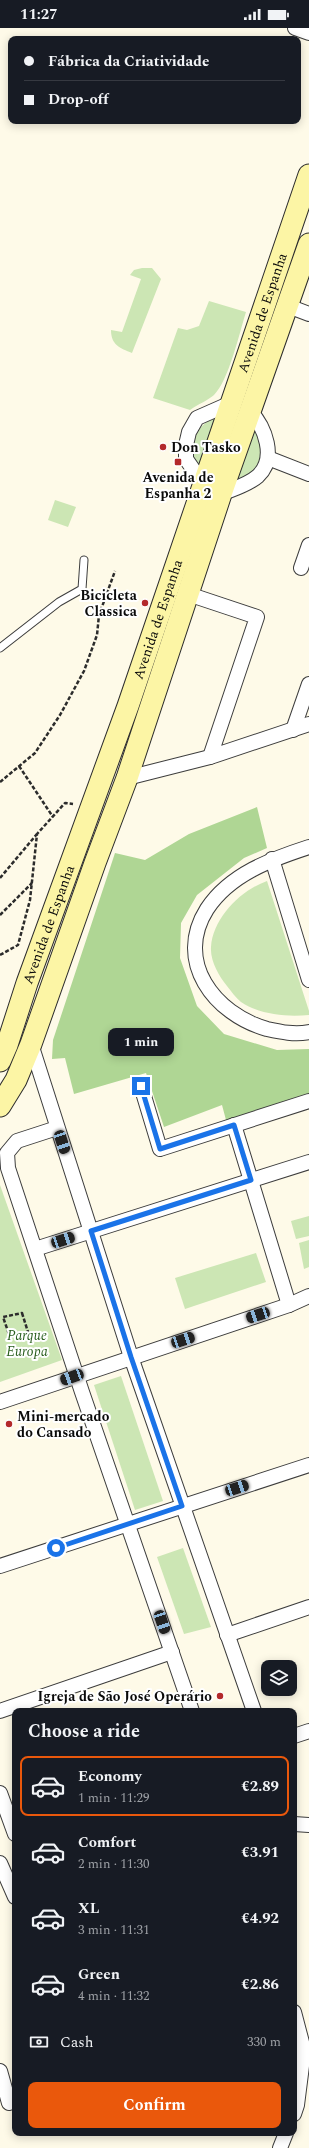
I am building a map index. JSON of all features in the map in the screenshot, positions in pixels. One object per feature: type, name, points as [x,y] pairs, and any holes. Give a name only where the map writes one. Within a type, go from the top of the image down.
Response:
[{"type":"main road","name":"Avenida de Espanha","points":[[0,1106],[16,1080],[31,1044],[99,850],[127,778],[188,594],[231,403],[309,175]]},
{"type":"main road","name":"Avenida de Espanha","points":[[0,1060],[8,1045],[27,983],[92,806],[212,490],[250,412],[309,244]]},
{"type":"street","points":[[295,28],[309,33]]},
{"type":"street","points":[[288,306],[309,314]]},
{"type":"street","points":[[231,403],[197,418],[189,432],[186,445],[186,460],[212,490],[247,484],[259,475],[268,458],[267,443],[263,429],[257,419],[250,412]]},
{"type":"street","points":[[268,458],[309,474]]},
{"type":"street","points":[[301,568],[309,545]]},
{"type":"street","points":[[188,594],[257,616],[210,757]]},
{"type":"street","points":[[293,730],[309,684]]},
{"type":"street","points":[[127,778],[210,757],[309,724]]},
{"type":"street","points":[[309,847],[272,859],[232,882],[208,909],[196,933],[195,955],[200,975],[211,993],[224,1007],[257,1026],[299,1034],[309,1032]]},
{"type":"street","points":[[272,859],[304,943],[309,980]]},
{"type":"street","points":[[31,1044],[131,1357],[253,1708]]},
{"type":"street","points":[[141,1086],[160,1149],[309,1101]]},
{"type":"street","points":[[234,1125],[289,1305]]},
{"type":"street","points":[[57,1128],[17,1141],[8,1153],[8,1168],[76,1375],[191,1708]]},
{"type":"street","points":[[35,1249],[309,1162]]},
{"type":"street","points":[[0,1402],[76,1375],[289,1305],[309,1296]]},
{"type":"street","points":[[0,1566],[309,1465]]},
{"type":"street","points":[[227,1635],[309,1607]]},
{"type":"street","points":[[0,1711],[172,1652]]},
{"type":"street","points":[[297,1735],[309,1731]]},
{"type":"street","points":[[0,1793],[12,1826]]},
{"type":"street","points":[[297,1824],[309,1825]]},
{"type":"street","points":[[0,1863],[12,1890]]},
{"type":"street","points":[[297,2023],[304,2050],[297,2105]]},
{"type":"street","points":[[0,2071],[8,2103]]},
{"type":"street","points":[[280,2148],[285,2136]]},
{"type":"lane","points":[[0,648],[59,602],[82,589],[84,560]]},
{"type":"path","points":[[0,782],[35,753],[60,715],[84,671],[97,636],[99,615],[115,571]]},
{"type":"path","points":[[19,766],[53,817]]},
{"type":"path","points":[[0,878],[65,803],[92,806]]},
{"type":"path","points":[[0,955],[18,945],[30,900],[37,834]]},
{"type":"path","points":[[0,915],[32,883]]},
{"type":"path","points":[[22,1313],[28,1332],[10,1337],[2,1318],[22,1313]]},
{"type":"green space","points":[[152,268],[161,279],[132,353],[114,343],[111,330],[122,332],[141,279],[130,275],[134,270]]},
{"type":"green space","points":[[209,301],[246,312],[229,368],[219,388],[212,397],[190,410],[153,398],[178,328],[187,330],[199,326]]},
{"type":"green space","points":[[219,414],[199,471],[193,452],[192,444],[194,437],[203,425]]},
{"type":"green space","points":[[254,427],[260,446],[260,460],[252,472],[235,483]]},
{"type":"green space","points":[[55,500],[76,507],[68,527],[48,520]]},
{"type":"green space","points":[[257,807],[267,848],[244,858],[197,895],[181,923],[180,958],[197,1006],[224,1034],[277,1050],[309,1049],[309,1099],[226,1120],[222,1105],[164,1127],[146,1073],[74,1094],[65,1058],[52,1059],[53,1040],[115,853],[145,860],[189,834]]},
{"type":"green space","points":[[267,881],[309,1015],[292,1016],[274,1014],[257,1010],[241,1002],[221,978],[212,958],[211,947],[213,936],[217,926],[230,906],[248,891]]},
{"type":"green space","name":"Parque Europa","points":[[0,1185],[62,1360],[0,1382]]},
{"type":"green space","points":[[309,1216],[309,1236],[296,1239],[291,1221]]},
{"type":"green space","points":[[309,1240],[309,1267],[304,1269],[299,1243]]},
{"type":"green space","points":[[256,1253],[266,1282],[185,1309],[175,1278]]},
{"type":"green space","points":[[121,1376],[163,1501],[135,1510],[94,1385]]},
{"type":"green space","points":[[183,1548],[211,1627],[184,1634],[157,1557]]},
{"type":"place","name":"Don Tasko","points":[[163,447]]},
{"type":"place","name":"Avenida de Espanha 2","points":[[178,462]]},
{"type":"place","name":"Bicicleta Classica","points":[[145,603]]},
{"type":"place","name":"Mini-mercado do Cansado","points":[[9,1424]]},
{"type":"place","name":"Igreja de São José Operário","points":[[220,1696]]},
{"type":"route","points":[[56,1548],[182,1506],[131,1357],[117,1308],[91,1231],[251,1180],[234,1125],[160,1149],[141,1086]]}]
